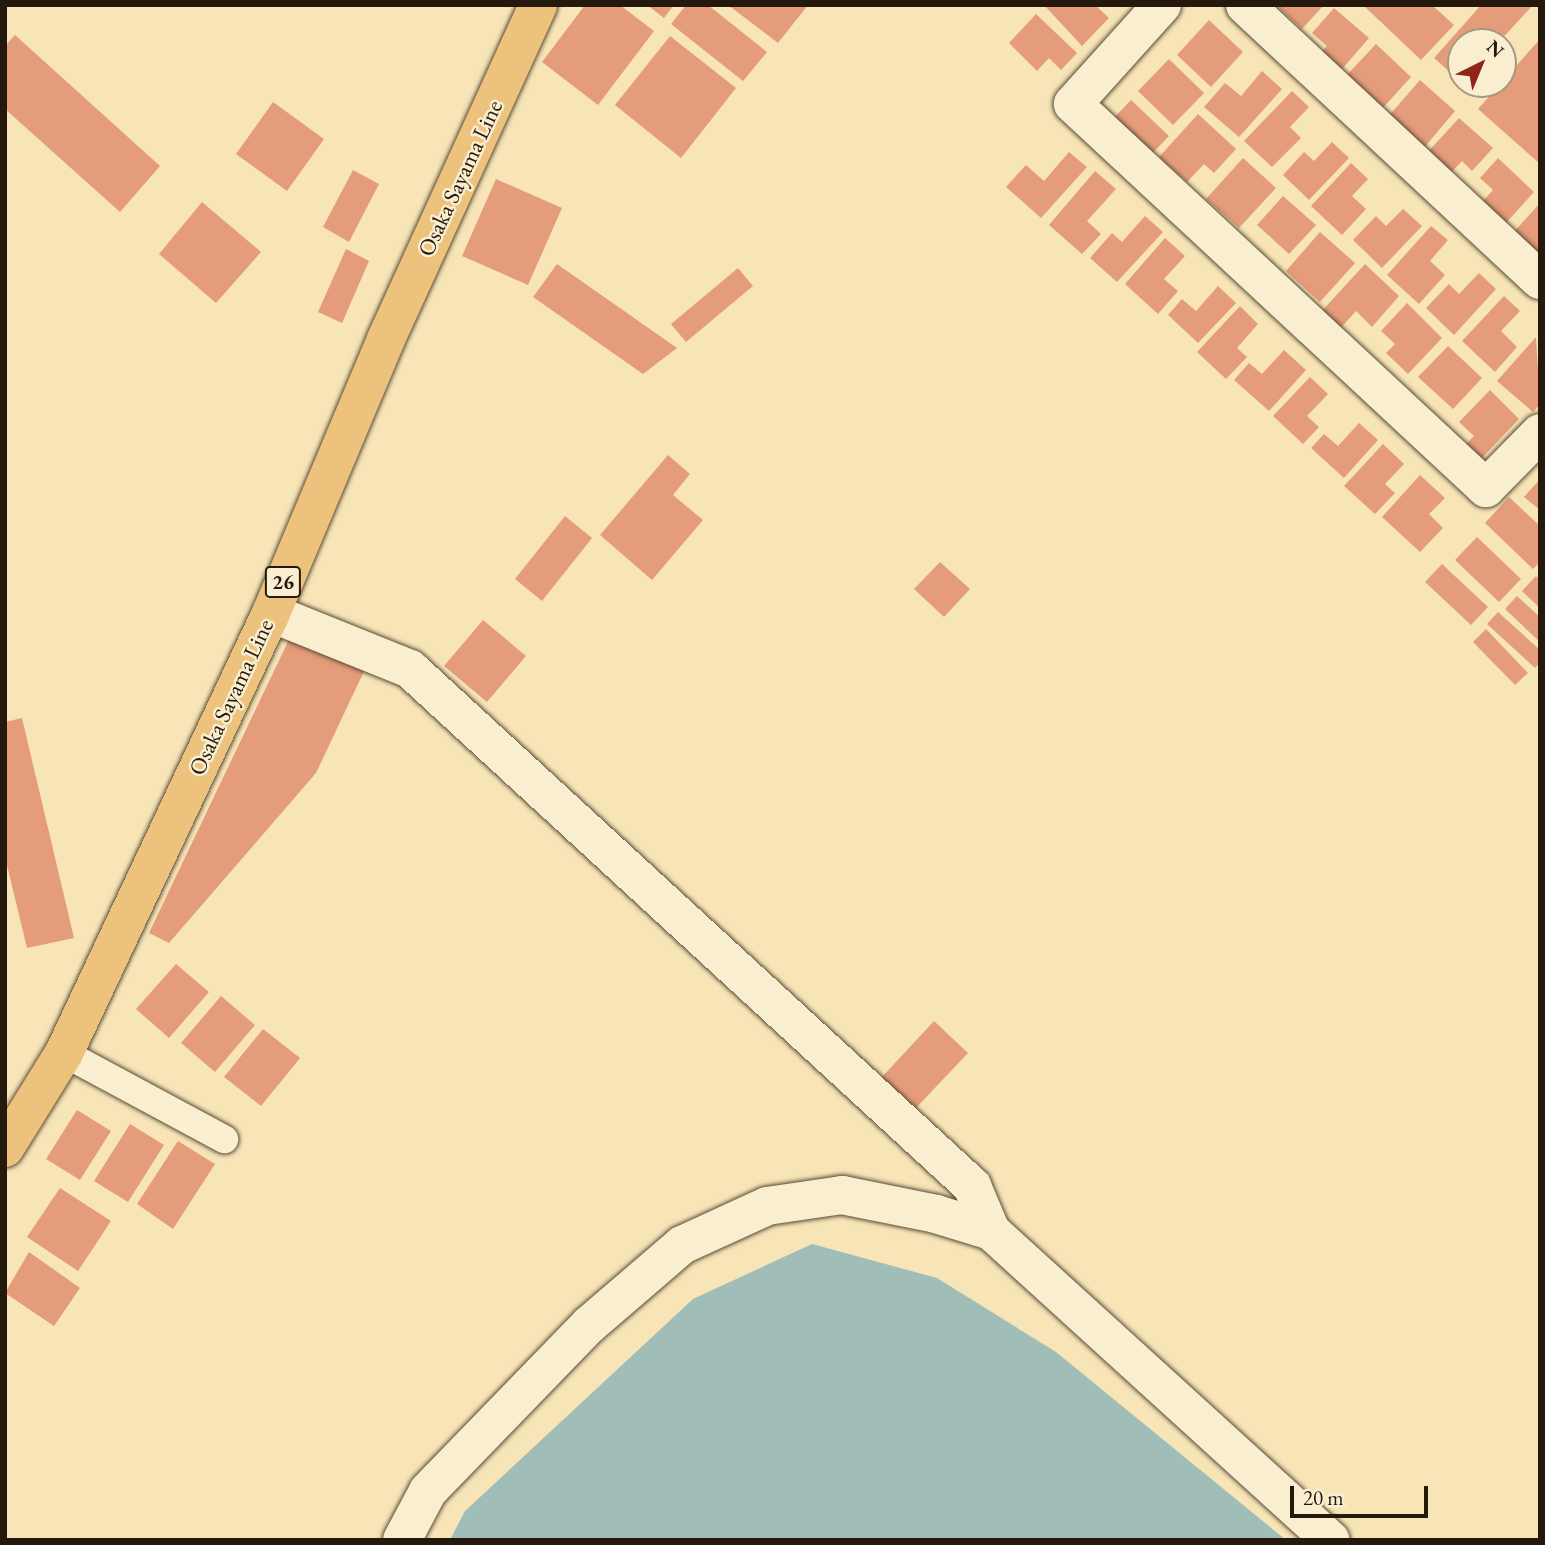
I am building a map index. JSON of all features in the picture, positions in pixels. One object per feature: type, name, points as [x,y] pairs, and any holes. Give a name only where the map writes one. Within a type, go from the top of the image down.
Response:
[{"type":"main road","name":"Osaka Sayama Line","points":[[6,1140],[64,1052],[271,613],[386,339],[538,5]]},
{"type":"street","points":[[1162,5],[1073,104],[1486,488],[1540,433]]},
{"type":"street","points":[[1245,5],[1540,280]]},
{"type":"street","points":[[271,613],[410,669],[972,1186],[991,1231],[1330,1540]]},
{"type":"street","points":[[402,1540],[428,1491],[589,1325],[682,1245],[768,1206],[842,1195],[936,1214],[991,1231]]},
{"type":"lane","points":[[64,1052],[224,1139]]},
{"type":"water","points":[[812,1244],[937,1278],[1056,1352],[1286,1540],[450,1540],[465,1511],[693,1299]]},
{"type":"building","points":[[585,5],[620,5],[654,31],[598,105],[542,62]]},
{"type":"building","points":[[647,5],[674,5],[664,18]]},
{"type":"building","points":[[686,5],[708,5],[767,52],[743,81],[671,24]]},
{"type":"building","points":[[728,5],[808,5],[778,43]]},
{"type":"building","points":[[1044,5],[1095,5],[1109,18],[1082,46]]},
{"type":"building","points":[[1276,5],[1324,5],[1302,29]]},
{"type":"building","points":[[1363,5],[1432,5],[1454,25],[1447,28],[1447,32],[1421,60]]},
{"type":"building","points":[[1481,5],[1533,5],[1512,28],[1461,28]]},
{"type":"building","points":[[1334,8],[1369,38],[1336,76],[1316,58],[1327,46],[1312,33]]},
{"type":"building","points":[[1036,14],[1077,53],[1061,70],[1049,58],[1037,71],[1009,43]]},
{"type":"building","points":[[1209,20],[1243,52],[1211,87],[1177,55]]},
{"type":"building","points":[[15,35],[160,166],[120,212],[5,109],[5,46]]},
{"type":"building","points":[[670,36],[736,88],[681,158],[615,105]]},
{"type":"building","points":[[1540,39],[1540,164],[1478,109],[1488,98],[1517,98],[1517,65]]},
{"type":"building","points":[[1447,43],[1447,70],[1434,58]]},
{"type":"building","points":[[1376,44],[1411,77],[1381,110],[1345,77]]},
{"type":"building","points":[[1169,59],[1204,93],[1173,125],[1138,91]]},
{"type":"building","points":[[1262,71],[1282,89],[1239,137],[1204,107],[1225,83],[1241,96]]},
{"type":"building","points":[[1420,80],[1455,111],[1423,149],[1387,118]]},
{"type":"building","points":[[1292,91],[1309,107],[1290,127],[1301,138],[1272,167],[1244,141]]},
{"type":"building","points":[[1131,100],[1169,136],[1148,158],[1110,122]]},
{"type":"building","points":[[273,102],[324,139],[287,191],[236,154]]},
{"type":"building","points":[[1198,114],[1236,149],[1214,173],[1204,164],[1187,182],[1159,157]]},
{"type":"building","points":[[1459,118],[1493,148],[1472,171],[1462,161],[1449,175],[1426,154]]},
{"type":"building","points":[[1332,142],[1349,158],[1309,200],[1283,175],[1304,152],[1314,161]]},
{"type":"building","points":[[1069,152],[1087,167],[1041,218],[1006,187],[1026,165],[1044,181]]},
{"type":"building","points":[[1243,158],[1276,188],[1239,228],[1206,199]]},
{"type":"building","points":[[1498,158],[1534,192],[1506,223],[1483,201],[1493,190],[1480,178]]},
{"type":"building","points":[[1351,163],[1368,179],[1352,196],[1366,209],[1342,235],[1311,206]]},
{"type":"building","points":[[353,170],[379,184],[349,242],[323,227]]},
{"type":"building","points":[[1095,171],[1116,189],[1087,221],[1101,234],[1082,254],[1049,225]]},
{"type":"building","points":[[496,179],[562,208],[528,285],[462,256]]},
{"type":"building","points":[[1283,196],[1316,225],[1289,254],[1257,225]]},
{"type":"building","points":[[202,202],[261,252],[216,303],[159,254]]},
{"type":"building","points":[[1540,203],[1540,254],[1511,235]]},
{"type":"building","points":[[1403,209],[1422,226],[1382,268],[1353,240],[1376,216],[1386,226]]},
{"type":"building","points":[[1145,216],[1163,232],[1117,282],[1090,258],[1112,233],[1122,242]]},
{"type":"building","points":[[1431,226],[1448,240],[1430,261],[1445,275],[1419,304],[1387,275]]},
{"type":"building","points":[[1320,232],[1355,263],[1320,302],[1286,271]]},
{"type":"building","points":[[1165,238],[1185,256],[1164,279],[1178,291],[1158,314],[1125,284]]},
{"type":"building","points":[[346,249],[369,261],[342,323],[318,312]]},
{"type":"building","points":[[557,264],[677,348],[643,374],[533,297]]},
{"type":"building","points":[[1365,264],[1399,296],[1372,327],[1356,311],[1339,330],[1320,313]]},
{"type":"building","points":[[738,268],[753,286],[686,342],[671,324]]},
{"type":"building","points":[[1479,273],[1496,289],[1454,335],[1426,308],[1449,284],[1459,294]]},
{"type":"building","points":[[1218,286],[1236,303],[1198,343],[1168,315],[1182,299],[1196,311]]},
{"type":"building","points":[[1504,296],[1520,311],[1501,331],[1517,347],[1495,372],[1462,341]]},
{"type":"building","points":[[1407,303],[1442,338],[1408,374],[1386,353],[1395,344],[1381,331]]},
{"type":"building","points":[[1240,306],[1258,324],[1237,348],[1247,357],[1226,379],[1197,352]]},
{"type":"building","points":[[1536,337],[1540,404],[1533,412],[1497,381]]},
{"type":"building","points":[[1448,346],[1482,378],[1453,409],[1418,377]]},
{"type":"building","points":[[1284,350],[1306,370],[1269,411],[1234,380],[1249,363],[1262,374]]},
{"type":"building","points":[[1310,377],[1328,394],[1307,416],[1319,427],[1303,444],[1273,416]]},
{"type":"building","points":[[1490,390],[1519,419],[1480,460],[1465,445],[1474,436],[1459,422]]},
{"type":"building","points":[[1359,423],[1378,440],[1344,478],[1311,448],[1324,434],[1338,446]]},
{"type":"building","points":[[1383,444],[1404,464],[1385,484],[1395,493],[1375,514],[1344,486]]},
{"type":"building","points":[[668,455],[690,474],[673,495],[703,520],[652,580],[600,535]]},
{"type":"building","points":[[1420,475],[1445,498],[1429,514],[1443,528],[1420,552],[1382,517]]},
{"type":"building","points":[[1540,479],[1540,510],[1524,497]]},
{"type":"building","points":[[1509,497],[1540,526],[1540,562],[1533,569],[1485,523]]},
{"type":"building","points":[[565,516],[592,538],[542,601],[515,579]]},
{"type":"building","points":[[1477,537],[1521,579],[1499,602],[1455,560]]},
{"type":"building","points":[[940,562],[970,589],[944,617],[914,589]]},
{"type":"building","points":[[1442,564],[1488,607],[1471,625],[1425,582]]},
{"type":"building","points":[[1536,576],[1540,580],[1540,608],[1522,591]]},
{"type":"building","points":[[1517,596],[1540,617],[1540,642],[1505,609]]},
{"type":"building","points":[[1498,612],[1540,650],[1540,663],[1535,668],[1487,624]]},
{"type":"building","points":[[483,620],[526,656],[487,702],[444,666]]},
{"type":"building","points":[[294,629],[367,665],[316,773],[169,943],[149,933]]},
{"type":"building","points":[[1486,629],[1528,673],[1515,685],[1473,642]]},
{"type":"building","points":[[22,718],[74,938],[27,948],[5,857],[5,722]]},
{"type":"building","points":[[176,964],[209,992],[169,1038],[136,1009]]},
{"type":"building","points":[[221,996],[255,1025],[215,1072],[181,1043]]},
{"type":"building","points":[[934,1021],[968,1053],[914,1110],[881,1078]]},
{"type":"building","points":[[263,1029],[300,1058],[261,1106],[224,1077]]},
{"type":"building","points":[[77,1110],[111,1131],[80,1180],[46,1159]]},
{"type":"building","points":[[130,1124],[164,1145],[128,1202],[94,1181]]},
{"type":"building","points":[[178,1141],[215,1164],[173,1229],[137,1204]]},
{"type":"building","points":[[60,1188],[111,1221],[78,1271],[27,1237]]},
{"type":"building","points":[[29,1252],[80,1288],[54,1326],[5,1293]]}]
